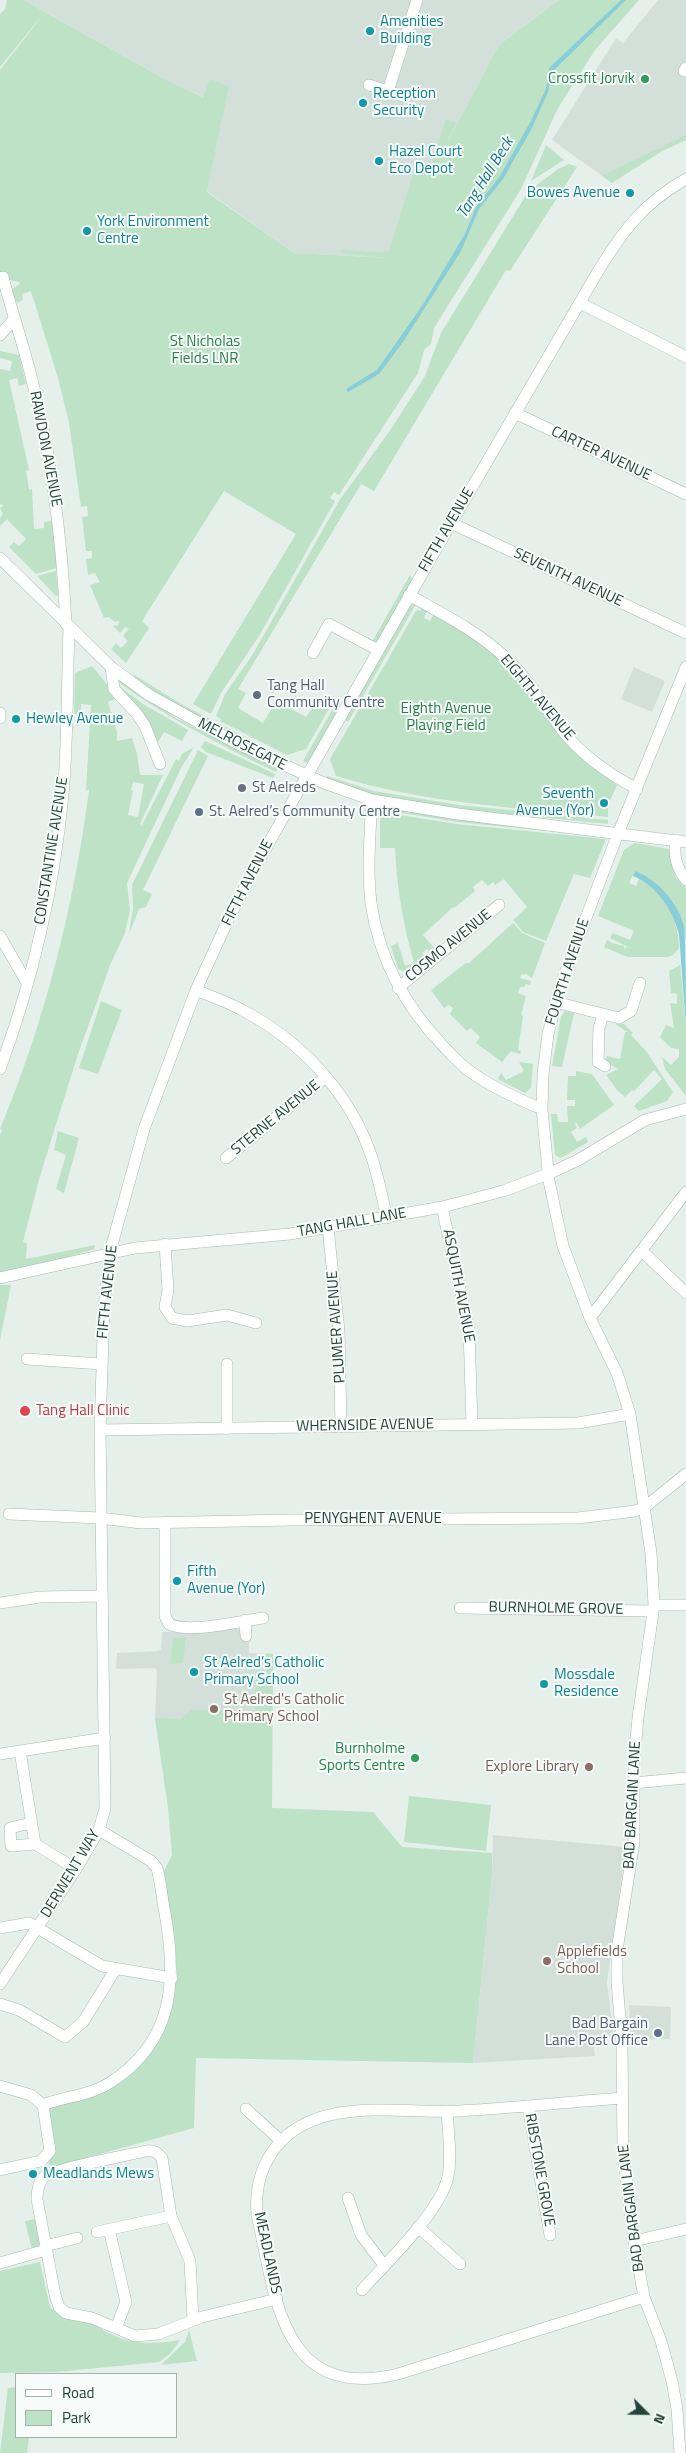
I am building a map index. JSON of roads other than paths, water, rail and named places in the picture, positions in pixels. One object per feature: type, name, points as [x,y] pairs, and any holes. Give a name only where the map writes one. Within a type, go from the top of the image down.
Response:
[{"type":"street","points":[[388,91],[417,0]]},
{"type":"street","points":[[369,85],[406,97]]},
{"type":"street","name":"FIFTH AVENUE","points":[[104,1691],[100,1430],[104,1307],[110,1252],[144,1130],[196,990],[229,918],[306,776],[409,595],[618,239],[663,192],[686,179]]},
{"type":"street","name":"RAWDON AVENUE","points":[[3,277],[31,375],[52,476],[63,558],[68,626]]},
{"type":"street","points":[[580,303],[686,357]]},
{"type":"street","points":[[0,335],[14,319]]},
{"type":"street","name":"CARTER AVENUE","points":[[515,413],[686,494]]},
{"type":"street","name":"SEVENTH AVENUE","points":[[451,523],[686,633]]},
{"type":"street","name":"MELROSEGATE","points":[[0,558],[111,667],[149,695],[238,744],[306,776],[372,800],[458,814],[681,841]]},
{"type":"street","name":"EIGHTH AVENUE","points":[[409,595],[462,624],[507,658],[564,732],[592,761],[637,789]]},
{"type":"street","points":[[313,653],[329,624],[378,650]]},
{"type":"street","name":"CONSTANTINE AVENUE","points":[[0,1069],[27,983],[44,913],[62,796],[68,626]]},
{"type":"street","points":[[111,667],[114,689],[146,726],[160,764]]},
{"type":"street","name":"FOURTH AVENUE","points":[[590,1318],[563,1246],[548,1174],[542,1109],[545,1054],[556,1002],[572,952],[686,667]]},
{"type":"street","points":[[0,713],[0,718]]},
{"type":"street","points":[[372,800],[371,901],[376,928],[398,988],[423,1025],[467,1069],[500,1090],[542,1109]]},
{"type":"street","points":[[681,841],[674,851],[676,862],[686,880]]},
{"type":"street","name":"COSMO AVENUE","points":[[398,988],[499,905]]},
{"type":"street","points":[[0,936],[27,983]]},
{"type":"street","points":[[556,1002],[619,1018],[626,1016],[631,1010],[635,988]]},
{"type":"street","points":[[196,990],[242,1010],[271,1027],[294,1044],[326,1077],[358,1126],[371,1154],[387,1218]]},
{"type":"street","points":[[598,1064],[599,1028],[603,1015]]},
{"type":"street","name":"STERNE AVENUE","points":[[226,1158],[326,1077]]},
{"type":"street","name":"TANG HALL LANE","points":[[0,1278],[110,1252],[165,1244],[240,1239],[328,1228],[442,1207],[503,1191],[548,1174],[578,1160],[645,1120],[684,1111]]},
{"type":"street","points":[[590,1318],[643,1252],[686,1192]]},
{"type":"street","name":"ASQUITH AVENUE","points":[[442,1207],[469,1330],[472,1425]]},
{"type":"street","name":"PLUMER AVENUE","points":[[328,1228],[339,1331],[341,1426]]},
{"type":"street","points":[[165,1244],[168,1290],[165,1307],[172,1318],[186,1321],[227,1316],[250,1318]]},
{"type":"street","points":[[643,1252],[686,1292]]},
{"type":"street","name":"BAD BARGAIN LANE","points":[[590,1318],[617,1373],[630,1414],[645,1507],[654,1580],[654,1608],[638,1718],[634,1783],[634,1842],[617,1950],[623,2152],[634,2241],[644,2297],[661,2341],[672,2381],[677,2409],[680,2453]]},
{"type":"street","points":[[28,1359],[102,1364]]},
{"type":"street","points":[[227,1364],[227,1429]]},
{"type":"street","name":"WHERNSIDE AVENUE","points":[[100,1430],[578,1423],[630,1414]]},
{"type":"street","points":[[645,1507],[686,1474]]},
{"type":"street","name":"PENYGHENT AVENUE","points":[[9,1514],[100,1518],[141,1523],[556,1518],[598,1516],[645,1507]]},
{"type":"street","points":[[166,1522],[166,1620],[172,1625],[187,1627],[263,1618]]},
{"type":"street","points":[[0,1603],[40,1596],[102,1596]]},
{"type":"street","name":"BURNHOLME GROVE","points":[[460,1608],[654,1608],[686,1605]]},
{"type":"street","points":[[245,1620],[246,1636]]},
{"type":"street","name":"DERWENT WAY","points":[[0,1984],[76,1869],[99,1830],[105,1808],[104,1691]]},
{"type":"street","points":[[0,1754],[104,1738]]},
{"type":"street","points":[[20,1750],[35,1844]]},
{"type":"street","points":[[634,1783],[686,1778]]},
{"type":"street","points":[[31,1823],[10,1828],[11,1846],[35,1844],[76,1869]]},
{"type":"street","points":[[43,2106],[85,2094],[101,2087],[134,2064],[144,2053],[159,2027],[169,1996],[172,1978],[170,1945],[157,1868],[152,1861],[99,1830]]},
{"type":"street","points":[[0,1928],[29,1923],[90,1960],[115,1970],[172,1978]]},
{"type":"street","points":[[0,2004],[19,2010],[65,2036],[83,2022],[115,1970]]},
{"type":"street","points":[[0,2086],[32,2095],[43,2106],[50,2146],[49,2154],[41,2161],[0,2170]]},
{"type":"street","name":"MEADLANDS","points":[[622,2098],[446,2111],[332,2113],[306,2122],[281,2142],[264,2166],[256,2204],[277,2299],[288,2334],[312,2363],[337,2376],[362,2380],[398,2374],[644,2297]]},
{"type":"street","name":"RIBSTONE GROVE","points":[[528,2106],[550,2235]]},
{"type":"street","points":[[246,2109],[281,2142]]},
{"type":"street","points":[[362,2290],[418,2227],[441,2196],[448,2177],[449,2158],[446,2111]]},
{"type":"street","points":[[193,2320],[190,2261],[171,2216],[162,2158],[152,2150],[59,2170],[44,2176],[37,2190],[45,2248],[58,2307],[66,2313],[92,2318],[135,2336],[146,2337],[193,2320],[277,2299]]},
{"type":"street","points":[[348,2198],[361,2235],[384,2266]]},
{"type":"street","points":[[97,2232],[171,2216]]},
{"type":"street","points":[[418,2227],[460,2264]]},
{"type":"street","points":[[109,2229],[126,2302],[116,2328]]},
{"type":"street","points":[[634,2241],[686,2229]]},
{"type":"street","points":[[0,2264],[77,2238]]},
{"type":"water","points":[[621,0],[626,0],[552,72],[548,92],[532,128],[503,179],[479,209],[461,251],[403,342],[379,374],[348,392],[346,389],[377,370],[422,306],[465,234],[476,207],[500,176],[531,121],[546,89],[549,68]]},
{"type":"water","points":[[635,871],[651,880],[666,893],[677,909],[684,926],[686,1026],[679,934],[668,907],[656,892],[642,880],[633,876]]},
{"type":"place","name":"Amenities Building","points":[[370,31]]},
{"type":"place","name":"Crossfit Jorvik","points":[[645,79]]},
{"type":"place","name":"Reception Security","points":[[363,103]]},
{"type":"place","name":"Hazel Court Eco Depot","points":[[379,161]]},
{"type":"place","name":"Bowes Avenue","points":[[630,193]]},
{"type":"place","name":"York Environment Centre","points":[[87,231]]},
{"type":"place","name":"Tang Hall Community Centre","points":[[257,695]]},
{"type":"place","name":"Hewley Avenue","points":[[16,719]]},
{"type":"place","name":"St Aelreds","points":[[242,788]]},
{"type":"place","name":"Seventh Avenue (Yor)","points":[[604,803]]},
{"type":"place","name":"St. Aelred’s Community Centre","points":[[199,812]]},
{"type":"place","name":"Tang Hall Clinic","points":[[25,1411]]},
{"type":"place","name":"Fifth Avenue (Yor)","points":[[177,1581]]},
{"type":"place","name":"St Aelred’s Catholic Primary School","points":[[194,1672]]},
{"type":"place","name":"Mossdale Residence","points":[[544,1684]]},
{"type":"place","name":"St Aelred's Catholic Primary School","points":[[214,1709]]},
{"type":"place","name":"Burnholme Sports Centre","points":[[415,1758]]},
{"type":"place","name":"Explore Library","points":[[589,1767]]},
{"type":"place","name":"Applefields School","points":[[547,1961]]},
{"type":"place","name":"Bad Bargain Lane Post Office","points":[[658,2033]]},
{"type":"place","name":"Meadlands Mews","points":[[33,2174]]},
{"type":"water label","name":"Tang Hall Beck","points":[[486,178]]},
{"type":"park label","name":"St Nicholas Fields LNR","points":[[205,350]]},
{"type":"park label","name":"Eighth Avenue Playing Field","points":[[446,718]]}]
